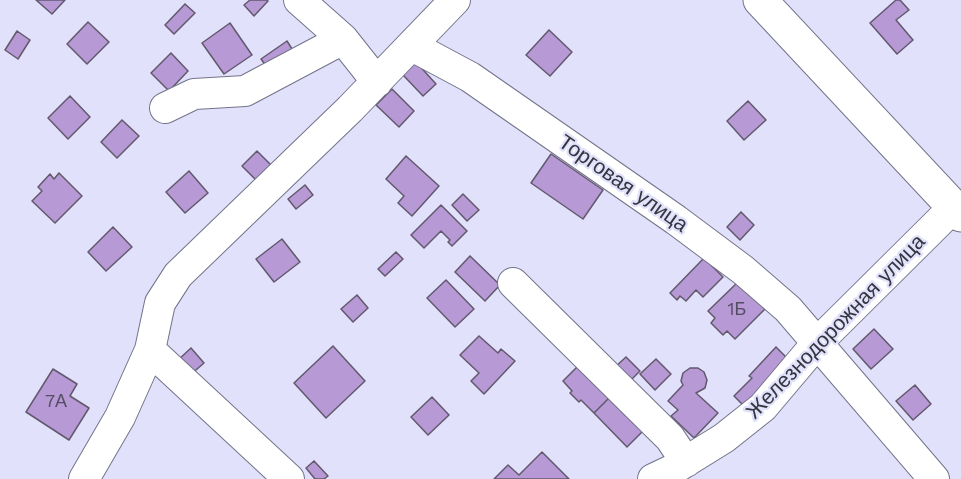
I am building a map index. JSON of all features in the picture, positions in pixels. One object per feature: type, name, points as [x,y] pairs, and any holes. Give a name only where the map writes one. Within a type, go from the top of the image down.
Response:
[{"type":"main road","points":[[760,0],[958,211]]},
{"type":"street","points":[[299,0],[343,39],[377,82]]},
{"type":"street","points":[[84,479],[120,417],[150,350],[160,303],[178,274],[377,82],[455,0]]},
{"type":"street","points":[[165,108],[194,94],[245,91],[343,39]]},
{"type":"street","name":"Торговая улица","points":[[412,46],[470,77],[676,220],[752,278],[788,309],[934,479]]},
{"type":"street","name":"Железнодорожная улица","points":[[653,479],[724,438],[763,407],[817,343],[958,211]]},
{"type":"street","points":[[513,283],[670,438],[686,462]]},
{"type":"street","points":[[150,350],[289,479]]},
{"type":"building","points":[[36,0],[65,0],[52,14]]},
{"type":"building","points":[[250,0],[268,1],[254,16],[244,5]]},
{"type":"building","points":[[896,0],[900,0],[909,10],[896,20],[913,40],[897,54],[870,23]]},
{"type":"building","points":[[185,4],[195,13],[174,34],[165,25]]},
{"type":"building","points":[[88,22],[109,42],[87,64],[67,44]]},
{"type":"building","points":[[230,23],[252,55],[224,74],[202,43]]},
{"type":"building","points":[[549,30],[572,52],[550,76],[526,55]]},
{"type":"building","points":[[17,31],[30,40],[18,59],[5,50]]},
{"type":"building","points":[[287,41],[294,52],[269,70],[261,59]]},
{"type":"building","points":[[171,53],[188,71],[169,91],[151,73]]},
{"type":"building","points":[[416,62],[436,84],[423,96],[403,75]]},
{"type":"building","points":[[392,89],[414,111],[399,127],[376,105]]},
{"type":"building","points":[[70,96],[90,117],[68,139],[48,118]]},
{"type":"building","points":[[748,101],[766,120],[744,140],[727,121]]},
{"type":"building","points":[[122,120],[139,136],[117,158],[101,142]]},
{"type":"building","points":[[257,151],[272,166],[257,181],[242,166]]},
{"type":"building","points":[[551,154],[603,190],[583,219],[531,183]]},
{"type":"building","points":[[406,156],[439,186],[412,216],[398,203],[404,196],[386,179]]},
{"type":"building","points":[[189,171],[208,193],[185,213],[166,192]]},
{"type":"building","points":[[59,173],[82,196],[55,223],[32,201],[42,191],[38,187],[50,174],[54,179]]},
{"type":"building","points":[[305,185],[313,195],[296,209],[288,199]]},
{"type":"building","points":[[463,194],[479,210],[467,221],[452,205]]},
{"type":"building","points":[[441,205],[467,231],[452,246],[448,242],[450,240],[441,231],[424,248],[411,235]]},
{"type":"building","points":[[741,212],[754,225],[740,240],[727,227]]},
{"type":"building","points":[[113,227],[132,247],[106,271],[88,252]]},
{"type":"building","points":[[282,239],[300,262],[274,282],[256,259]]},
{"type":"building","points":[[396,252],[403,259],[385,276],[378,269]]},
{"type":"building","points":[[470,256],[500,285],[485,301],[455,272]]},
{"type":"building","points":[[704,258],[723,277],[703,297],[696,290],[686,301],[680,296],[677,300],[670,293]]},
{"type":"building","points":[[446,280],[474,309],[455,327],[427,298]]},
{"type":"building","points":[[738,282],[765,309],[735,339],[727,331],[723,335],[711,323],[715,318],[708,311]]},
{"type":"building","points":[[357,295],[368,308],[353,322],[341,309]]},
{"type":"building","points":[[874,329],[893,349],[871,369],[853,349]]},
{"type":"building","points":[[479,336],[498,353],[501,349],[515,361],[484,394],[471,381],[479,373],[460,355]]},
{"type":"building","points":[[333,346],[365,381],[326,418],[294,383]]},
{"type":"building","points":[[776,347],[788,359],[744,406],[734,396],[752,378],[749,376]]},
{"type":"building","points":[[191,348],[204,363],[189,376],[177,361]]},
{"type":"building","points":[[626,357],[640,371],[627,384],[613,369]]},
{"type":"building","points":[[656,359],[671,374],[655,390],[640,374]]},
{"type":"building","points":[[581,363],[612,395],[594,413],[570,393],[572,391],[563,381]]},
{"type":"building","points":[[690,368],[698,368],[704,372],[707,380],[705,388],[696,393],[718,413],[694,438],[671,416],[678,410],[668,401],[683,385],[681,381],[683,373]]},
{"type":"building","points":[[53,369],[77,384],[70,396],[89,408],[69,440],[26,412]]},
{"type":"building","points":[[915,385],[931,404],[913,420],[896,401]]},
{"type":"building","points":[[612,395],[645,429],[627,447],[594,413]]},
{"type":"building","points":[[432,397],[449,415],[428,435],[411,417]]},
{"type":"building","points":[[542,452],[569,479],[494,479],[508,465],[519,475]]},
{"type":"building","points":[[314,461],[328,476],[324,479],[315,479],[306,468]]}]
